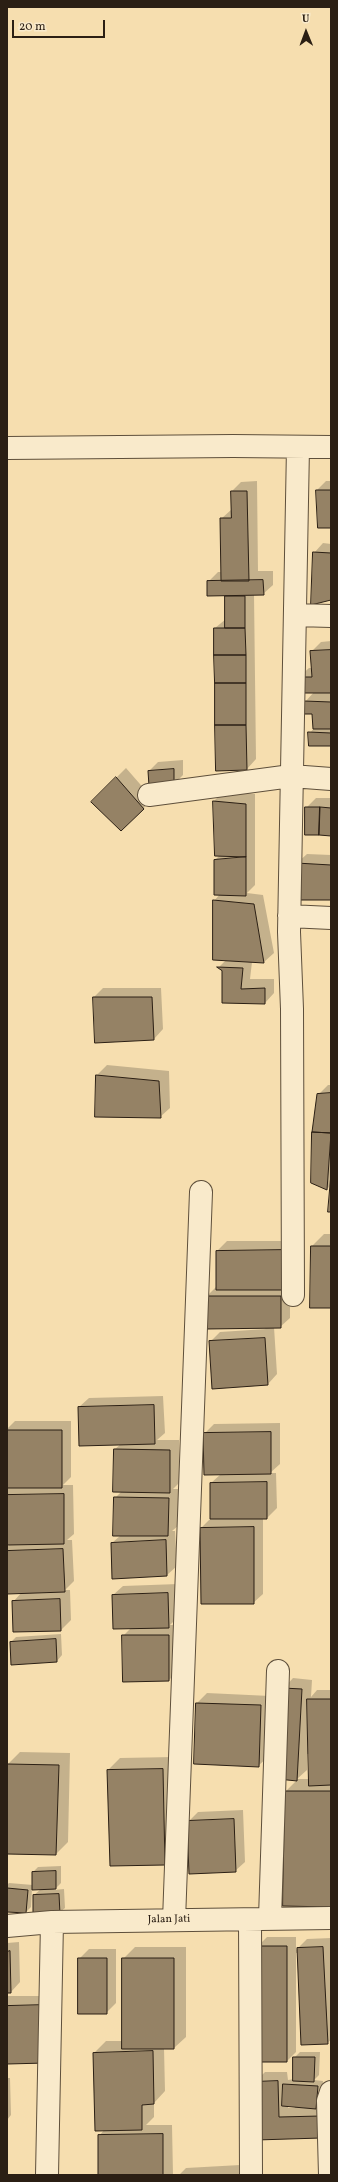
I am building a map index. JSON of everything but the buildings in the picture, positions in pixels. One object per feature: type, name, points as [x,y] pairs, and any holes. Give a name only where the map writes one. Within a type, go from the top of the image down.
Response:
[{"type":"street","points":[[294,1295],[292,1017],[289,916],[291,776],[296,615],[298,447]]},
{"type":"street","points":[[7,448],[331,447]]},
{"type":"street","points":[[296,615],[331,616]]},
{"type":"street","points":[[149,794],[291,776],[331,778]]},
{"type":"street","points":[[289,916],[331,918]]},
{"type":"street","points":[[174,1920],[201,1192]]},
{"type":"street","points":[[251,2175],[260,1919],[278,1671]]},
{"type":"street","name":"Jalan Jati","points":[[7,1926],[52,1922],[331,1918]]},
{"type":"street","points":[[47,2175],[52,1922]]},
{"type":"street","points":[[330,2175],[328,2101],[331,2092]]}]
